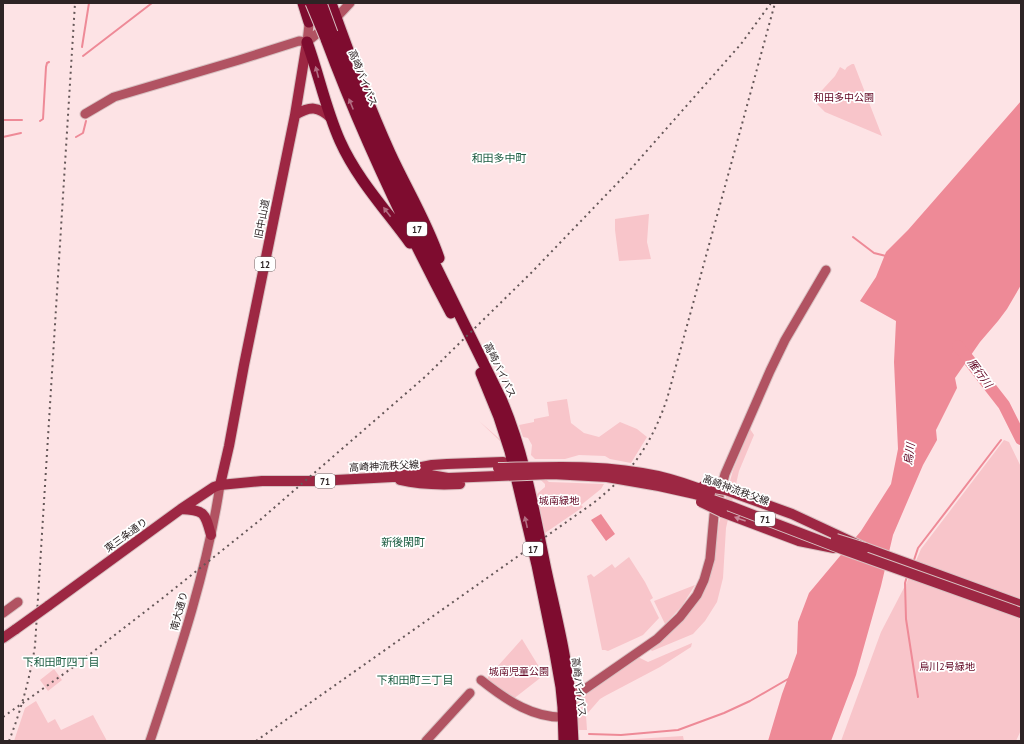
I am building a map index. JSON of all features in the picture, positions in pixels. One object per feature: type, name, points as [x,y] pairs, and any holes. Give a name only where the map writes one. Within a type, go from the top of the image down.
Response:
[{"type":"highway","points":[[303,3],[309,22]]},
{"type":"highway","name":"17","points":[[311,3],[329,36]]},
{"type":"highway","name":"17","points":[[321,3],[329,36]]},
{"type":"highway","points":[[307,42],[340,142],[352,162],[414,249],[434,286],[441,286],[441,266],[435,247],[390,154],[366,97],[330,3]]},
{"type":"highway","name":"高崎バイパス","points":[[329,36],[441,286],[502,400],[517,440],[518,471],[563,653],[568,717],[573,741]]},
{"type":"highway","name":"高崎バイパス","points":[[564,741],[568,717]]},
{"type":"main road","name":"旧中山道","points":[[220,485],[295,115],[307,42]]},
{"type":"main road","points":[[295,115],[307,109],[316,108],[320,109],[331,118]]},
{"type":"main road","name":"71","points":[[390,477],[412,469],[432,465],[503,462],[518,471],[569,471],[589,469],[625,472],[678,480],[726,490],[792,514],[865,548]]},
{"type":"main road","name":"高崎神流秩父線","points":[[220,485],[262,481],[317,481],[430,475],[448,478],[552,467],[589,467],[658,476],[697,488],[1021,605]]},
{"type":"main road","name":"71","points":[[390,477],[418,484],[431,485],[505,481],[518,471]]},
{"type":"main road","name":"71","points":[[569,471],[625,478],[662,485],[692,497],[722,512],[799,541],[828,548],[842,549]]},
{"type":"main road","name":"高崎神流秩父線","points":[[498,472],[588,475],[625,479],[695,494],[842,549],[1021,613]]},
{"type":"main road","name":"東三条通り","points":[[3,638],[181,509],[214,487],[220,485]]},
{"type":"main road","points":[[181,509],[195,510],[203,514],[207,521],[210,535]]},
{"type":"street","name":"旧中山道","points":[[307,42],[311,3]]},
{"type":"street","points":[[85,114],[114,97],[299,41],[307,42],[336,18],[350,3]]},
{"type":"street","points":[[566,695],[582,691],[657,639],[680,617],[697,595],[704,580],[710,558],[714,515],[725,474],[785,340],[826,270]]},
{"type":"street","name":"南大通り","points":[[150,741],[180,650],[210,535],[220,485]]},
{"type":"street","points":[[3,612],[18,602]]},
{"type":"street","points":[[481,680],[513,704],[549,717],[568,717]]},
{"type":"street","points":[[426,741],[470,693]]},
{"type":"green space","name":"和田多中公園","points":[[854,64],[882,136],[825,112],[813,100],[835,76],[840,67],[845,70]]},
{"type":"green space","points":[[649,214],[647,242],[651,259],[619,261],[615,219]]},
{"type":"green space","points":[[567,399],[571,423],[584,433],[599,437],[620,422],[637,429],[647,437],[631,463],[610,459],[605,456],[579,455],[565,459],[535,459],[531,455],[532,445],[528,438],[523,437],[519,425],[534,422],[534,419],[549,416],[547,402]]},
{"type":"green space","name":"城南緑地","points":[[479,421],[549,482],[604,484],[601,489],[581,505],[583,507],[545,533],[537,494],[545,487],[545,484]]},
{"type":"green space","points":[[750,429],[754,435],[739,471],[726,528],[723,578],[717,602],[705,621],[693,634],[652,651],[650,649],[680,624],[701,596],[715,553],[719,523],[733,470]]},
{"type":"green space","name":"烏川2号緑地","points":[[1004,440],[1009,442],[1021,467],[1021,730],[1016,741],[841,741],[881,632],[907,582],[921,549]]},
{"type":"green space","points":[[629,557],[653,598],[650,600],[659,618],[643,635],[608,651],[602,650],[587,576],[591,574],[594,577],[612,564],[615,568]]},
{"type":"green space","points":[[695,585],[682,606],[665,624],[654,601]]},
{"type":"green space","name":"城南児童公園","points":[[522,639],[544,675],[512,700],[488,681],[488,677]]},
{"type":"green space","points":[[692,643],[691,647],[660,667],[600,699],[586,715],[587,730],[577,730],[576,703],[596,686],[638,657],[648,662]]},
{"type":"green space","points":[[54,669],[62,680],[48,691],[40,680]]},
{"type":"green space","points":[[36,701],[48,723],[55,719],[61,730],[93,715],[107,741],[14,741],[25,708]]},
{"type":"green space","points":[[683,736],[684,741],[604,741]]},
{"type":"water","name":"烏川","points":[[1021,101],[1021,285],[1007,309],[980,342],[955,378],[957,388],[936,430],[937,440],[923,465],[893,535],[881,586],[856,675],[831,741],[768,741],[782,694],[797,653],[798,622],[809,593],[861,531],[891,484],[898,449],[894,362],[896,321],[860,301],[876,277],[886,252],[908,230]]},
{"type":"water","points":[[601,514],[615,534],[606,541],[591,520]]},
{"type":"waterway","points":[[82,47],[89,3]]},
{"type":"waterway","points":[[83,56],[152,3]]},
{"type":"waterway","points":[[40,121],[43,119],[46,67],[47,63],[49,62]]},
{"type":"waterway","points":[[3,120],[22,120]]},
{"type":"waterway","points":[[76,137],[83,133],[86,121]]},
{"type":"waterway","points":[[3,137],[21,133]]},
{"type":"waterway","points":[[853,237],[874,253],[886,256]]},
{"type":"waterway","name":"雁行川","points":[[958,346],[1004,405],[1021,439]]},
{"type":"waterway","points":[[913,563],[918,548],[1001,440]]},
{"type":"waterway","points":[[907,576],[905,583],[906,619],[918,697]]},
{"type":"waterway","points":[[589,734],[621,735],[678,730],[724,713],[750,701],[788,679]]},
{"type":"railway","points":[[9,741],[25,694],[35,646],[75,3]]},
{"type":"railway","points":[[3,717],[72,668],[260,520],[426,376],[531,273],[630,170],[741,44],[771,3]]},
{"type":"railway","points":[[256,741],[592,504],[606,493],[629,470],[638,458],[654,431],[667,399],[775,3]]},
{"type":"district","name":"和田多中町","points":[[499,158]]},
{"type":"district","name":"新後閑町","points":[[403,542]]},
{"type":"district","name":"下和田町四丁目","points":[[61,662]]},
{"type":"district","name":"下和田町三丁目","points":[[415,680]]}]
